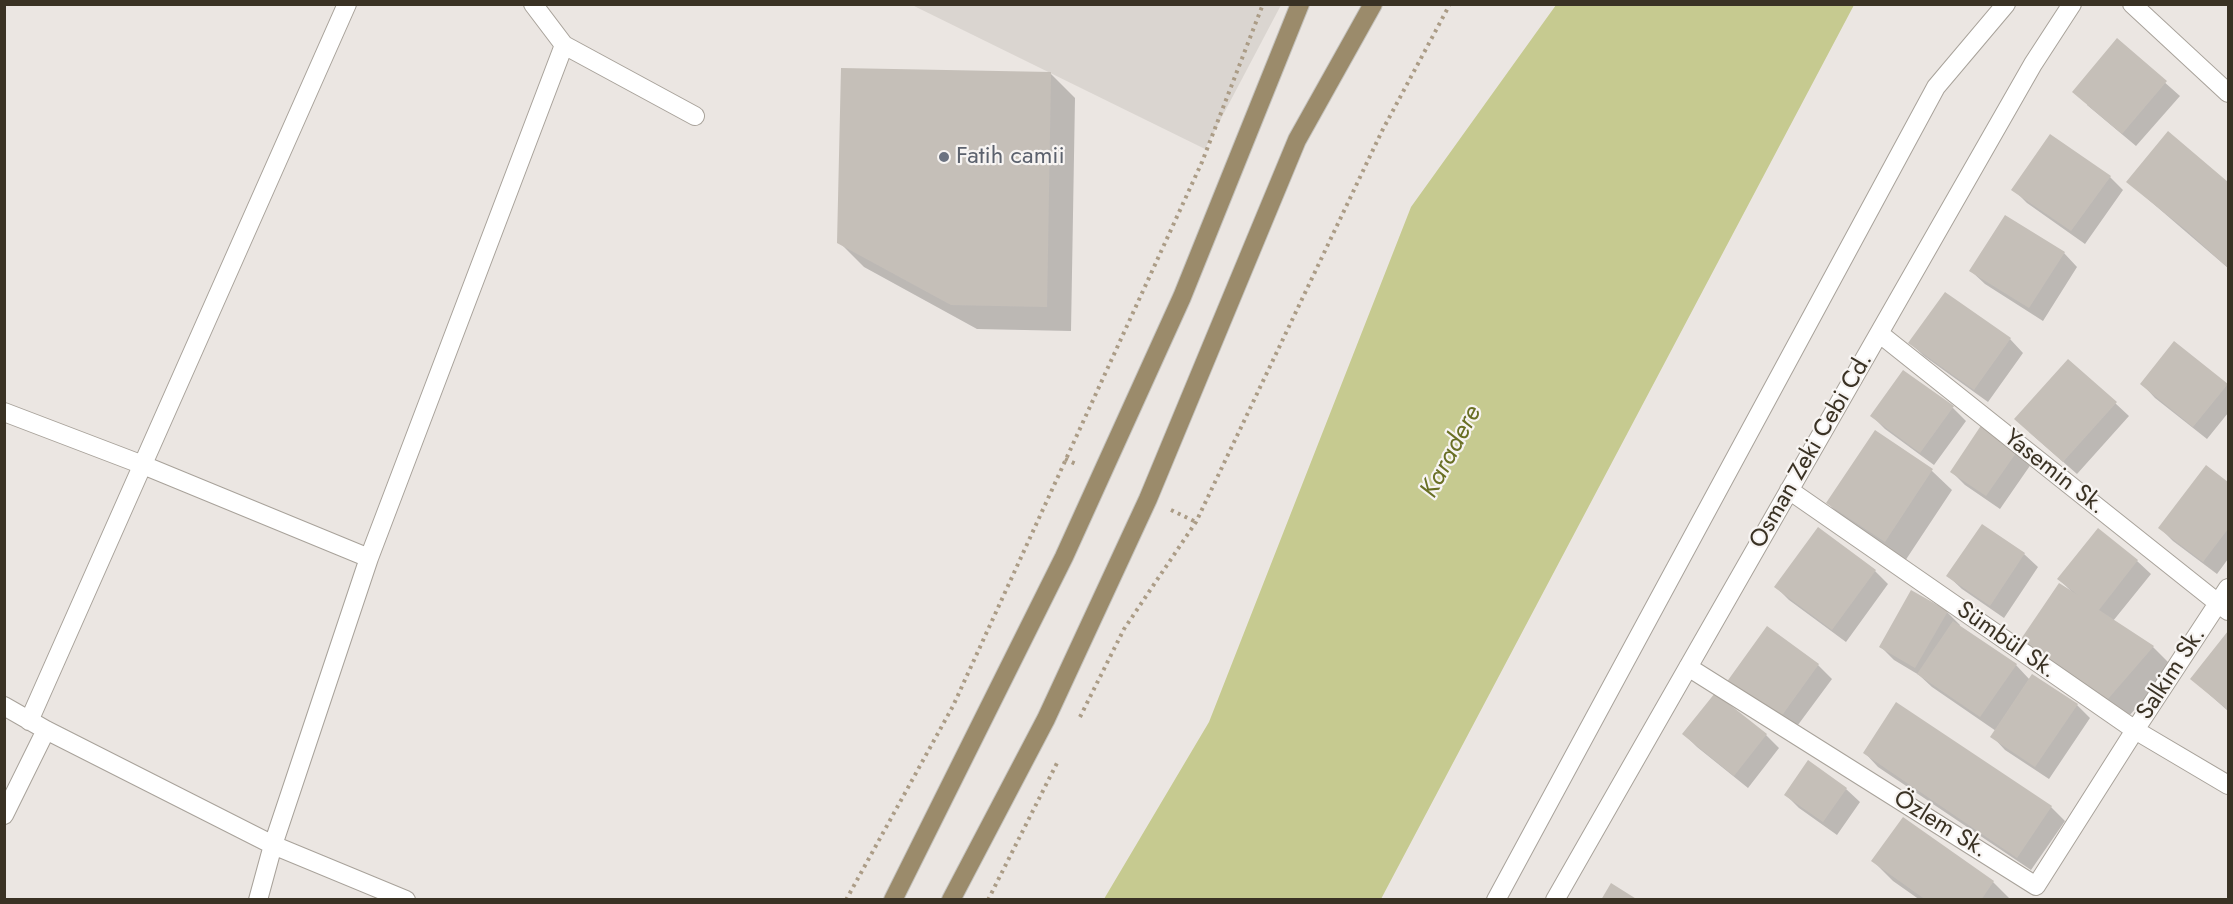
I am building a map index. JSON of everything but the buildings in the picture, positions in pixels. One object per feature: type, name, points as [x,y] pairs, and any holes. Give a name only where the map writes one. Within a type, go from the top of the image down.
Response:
[{"type":"main road","points":[[893,900],[1064,557],[1182,297],[1300,4]]},
{"type":"main road","points":[[951,900],[1046,719],[1148,499],[1297,140],[1373,4]]},
{"type":"street","points":[[28,721],[347,4]]},
{"type":"street","points":[[533,4],[564,45],[695,116]]},
{"type":"street","points":[[1496,900],[1936,87],[2006,4]]},
{"type":"street","name":"Osman Zeki Cebi Cd.","points":[[1555,900],[2033,64],[2072,4]]},
{"type":"street","points":[[2132,4],[2229,93]]},
{"type":"street","points":[[258,900],[273,845],[369,558],[564,45]]},
{"type":"street","name":"Yasemin Sk.","points":[[1880,334],[2223,607]]},
{"type":"street","points":[[4,412],[143,465],[369,558]]},
{"type":"street","name":"Sümbül Sk.","points":[[1789,490],[2135,730],[2229,784]]},
{"type":"street","name":"Salkim Sk.","points":[[2135,730],[2223,607],[2229,588]]},
{"type":"street","name":"Özlem Sk.","points":[[1688,667],[2036,886],[2135,730]]},
{"type":"street","points":[[4,706],[28,721],[273,845],[406,900]]},
{"type":"street","points":[[4,815],[46,730]]},
{"type":"path","points":[[846,900],[953,706],[1202,162],[1263,4]]},
{"type":"path","points":[[1077,723],[1124,629],[1196,522],[1382,131],[1450,4]]},
{"type":"path","points":[[988,900],[1061,754]]},
{"type":"shaded area","points":[[912,5],[1281,5],[1205,149]]},
{"type":"water","name":"Karadere","points":[[1556,5],[1854,5],[1381,899],[1104,899],[1209,722],[1411,207]]},
{"type":"place","name":"Fatih camii","points":[[944,157]]}]
